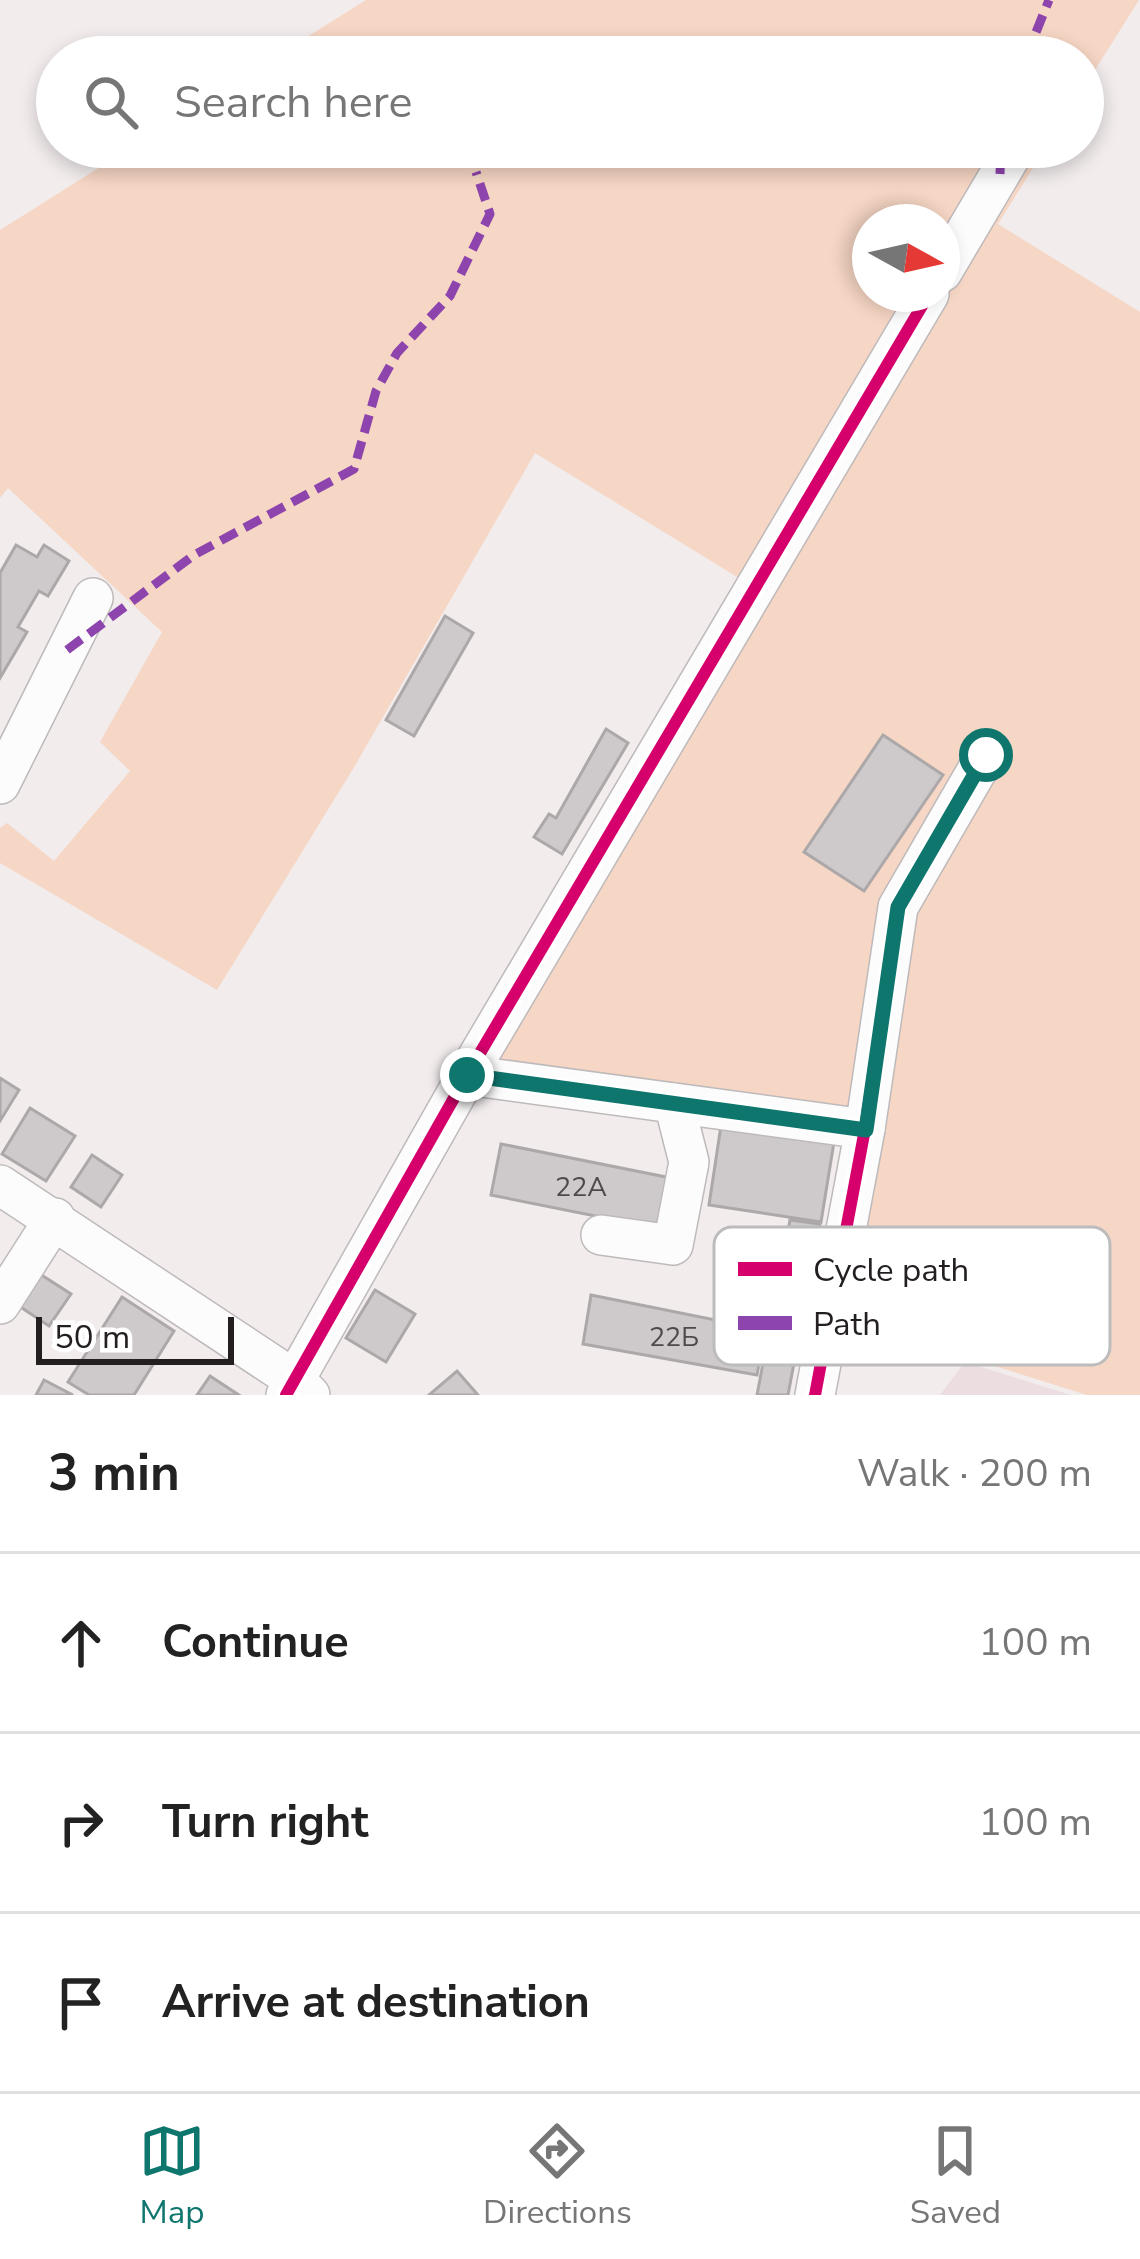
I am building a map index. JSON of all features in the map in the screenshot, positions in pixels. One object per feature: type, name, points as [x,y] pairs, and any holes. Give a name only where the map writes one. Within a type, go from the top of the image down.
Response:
[{"type":"street","points":[[960,242],[1004,168]]},
{"type":"street","points":[[0,1185],[55,1218],[297,1390],[467,1075],[918,312]]},
{"type":"street","points":[[0,784],[93,598]]},
{"type":"street","points":[[847,1227],[898,907],[986,755]]},
{"type":"street","points":[[467,1075],[866,1130]]},
{"type":"street","points":[[601,1235],[673,1245],[689,1162],[674,1103]]},
{"type":"street","points":[[0,1304],[55,1218]]},
{"type":"street","points":[[815,1395],[821,1365]]},
{"type":"shaded area","points":[[366,0],[1139,0],[1104,56],[1104,36],[309,36]]},
{"type":"shaded area","points":[[99,168],[1033,168],[998,224],[1140,312],[1140,1395],[1087,1395],[991,1365],[1110,1365],[1110,1227],[852,1227],[872,1126],[482,1067],[765,594],[535,453],[353,769],[217,990],[0,863],[0,828],[7,823],[54,861],[130,771],[100,742],[162,632],[8,488],[0,498],[0,230]]},
{"type":"shaded area","points":[[963,1365],[975,1365],[1071,1395],[940,1395]]},
{"type":"building","points":[[16,545],[37,557],[44,545],[69,561],[48,596],[39,591],[18,627],[27,632],[0,678],[0,573]]},
{"type":"building","points":[[445,616],[473,633],[414,736],[386,720]]},
{"type":"building","points":[[606,729],[628,743],[562,854],[534,837],[549,814],[556,818]]},
{"type":"building","points":[[883,735],[943,775],[864,891],[804,852]]},
{"type":"building","points":[[0,1078],[19,1090],[0,1121]]},
{"type":"building","points":[[30,1108],[75,1136],[46,1181],[2,1154]]},
{"type":"building","points":[[722,1119],[835,1136],[821,1222],[709,1205]]},
{"type":"building","points":[[501,1144],[671,1178],[660,1229],[491,1195]]},
{"type":"building","points":[[92,1155],[122,1175],[101,1207],[71,1187]]},
{"type":"building","points":[[790,1220],[820,1224],[819,1227],[789,1227]]},
{"type":"building","points":[[40,1274],[71,1294],[49,1326],[19,1306]]},
{"type":"building","points":[[375,1290],[415,1314],[386,1362],[346,1338]]},
{"type":"building","points":[[591,1295],[714,1320],[714,1365],[759,1365],[757,1375],[583,1344]]},
{"type":"building","points":[[122,1297],[174,1331],[134,1395],[89,1395],[68,1382]]},
{"type":"building","points":[[763,1365],[794,1365],[788,1395],[757,1395]]},
{"type":"building","points":[[457,1371],[478,1395],[429,1395]]},
{"type":"building","points":[[210,1376],[239,1395],[197,1395]]},
{"type":"building","points":[[44,1380],[73,1395],[36,1395]]},
{"type":"marked path","points":[[1034,36],[1049,0]]},
{"type":"marked path","points":[[1000,168],[1000,174]]},
{"type":"marked path","points":[[67,650],[194,555],[354,469],[376,391],[397,353],[450,296],[490,214],[476,172]]},
{"type":"cycle path","points":[[286,1395],[467,1075],[918,312]]},
{"type":"cycle path","points":[[865,1129],[898,907],[986,755]]},
{"type":"cycle path","points":[[467,1075],[865,1129],[847,1227]]},
{"type":"cycle path","points":[[815,1395],[821,1365]]},
{"type":"route","points":[[467,1075],[866,1130],[898,907],[986,755]]}]
